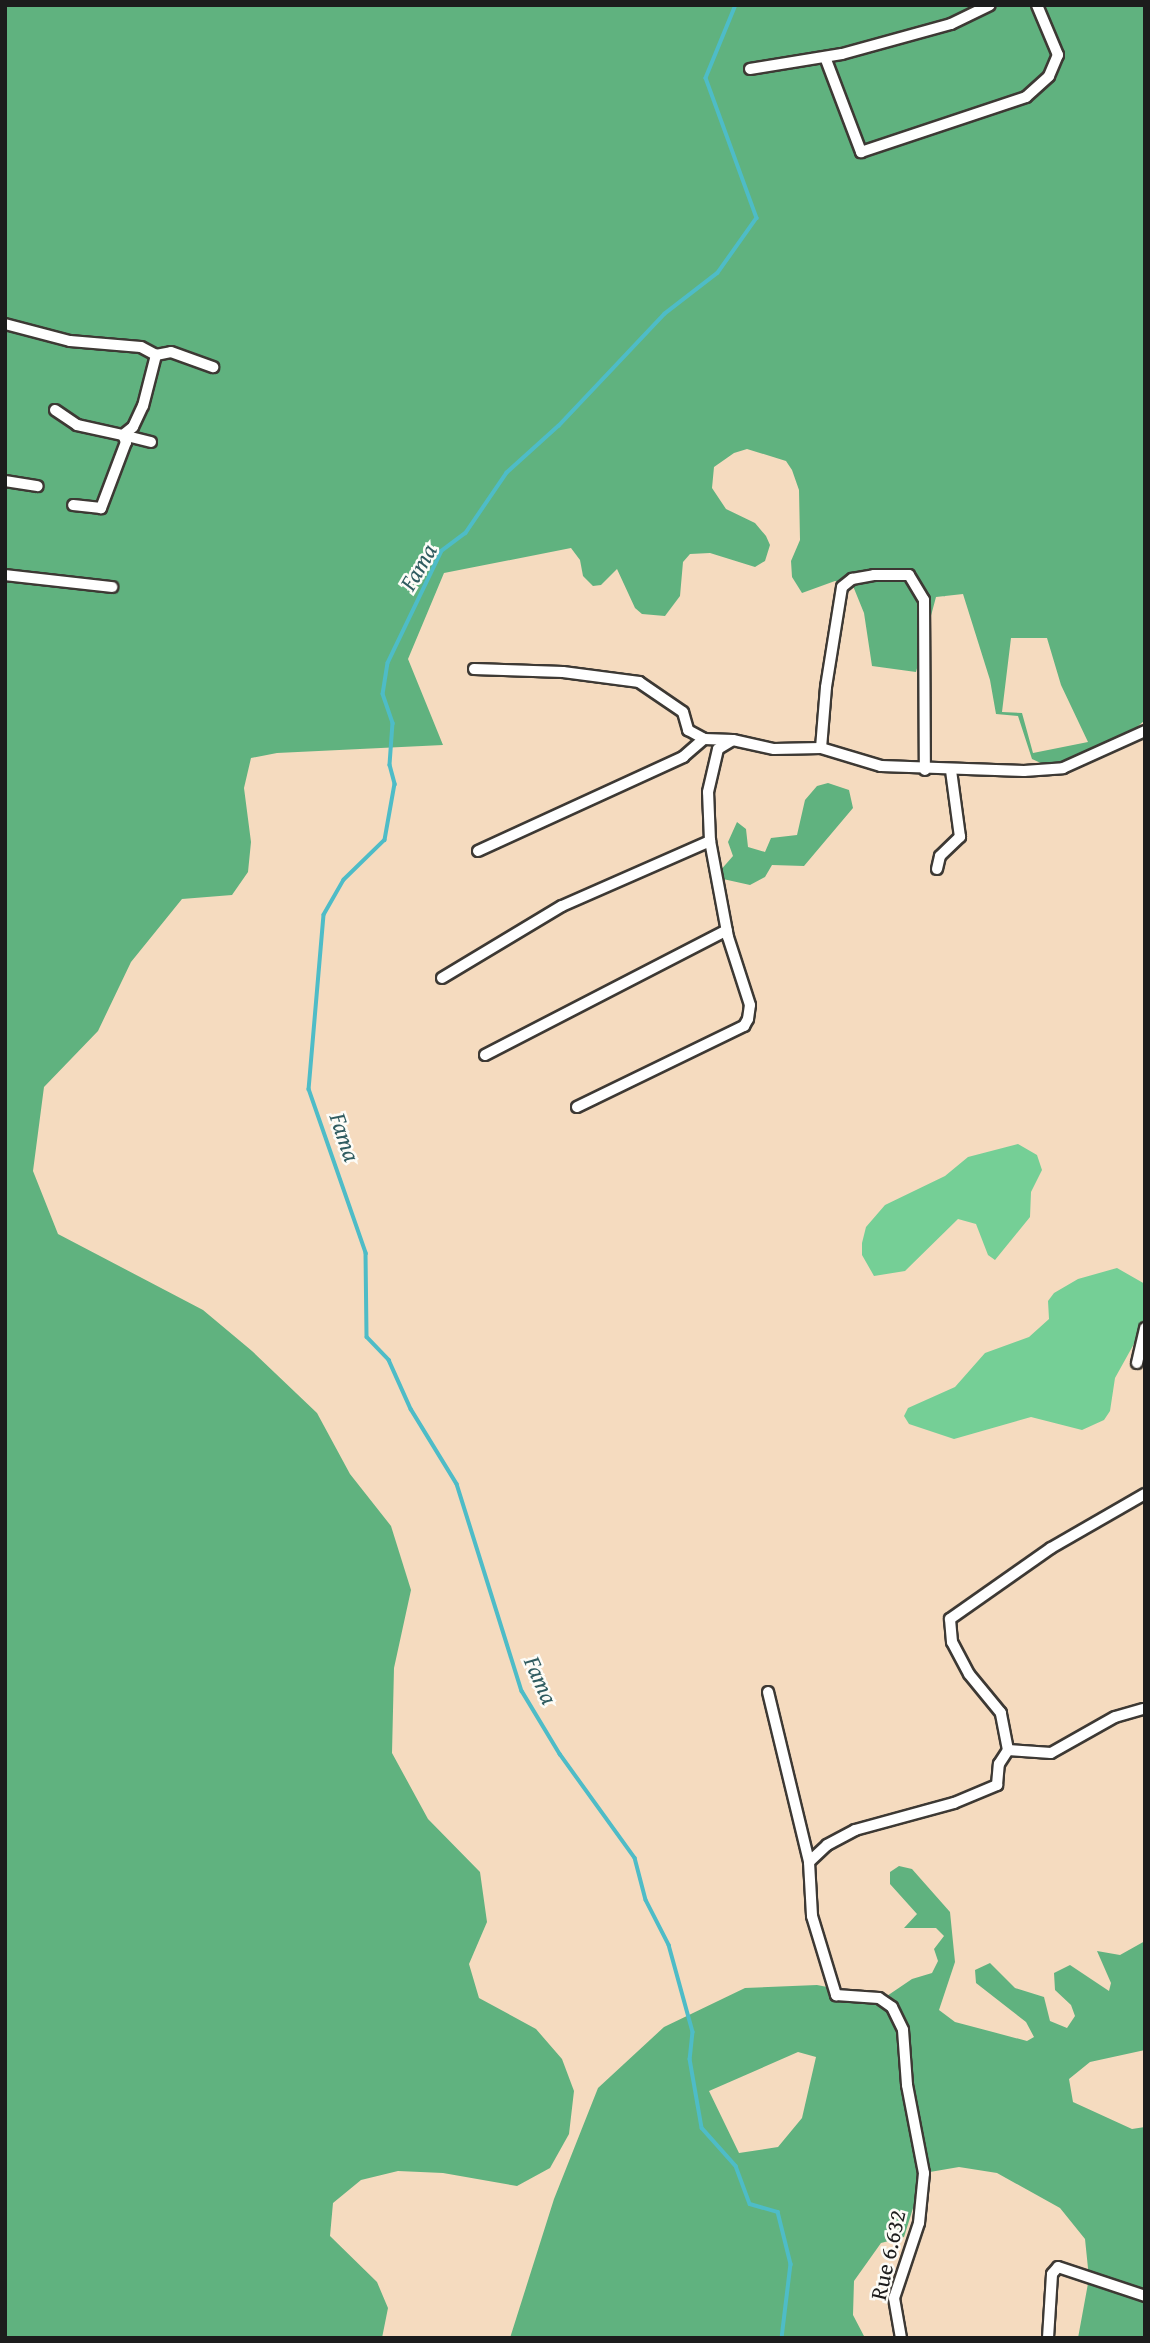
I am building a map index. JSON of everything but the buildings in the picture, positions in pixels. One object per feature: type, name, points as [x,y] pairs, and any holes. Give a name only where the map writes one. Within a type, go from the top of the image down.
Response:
[{"type":"street","points":[[750,69],[825,57],[951,24],[990,5]]},
{"type":"street","points":[[825,57],[860,152],[1026,97],[1049,76],[1058,55],[1037,5]]},
{"type":"street","points":[[5,324],[70,341],[141,347],[156,355],[171,352],[213,367]]},
{"type":"street","points":[[123,435],[143,406],[156,355]]},
{"type":"street","points":[[55,410],[77,425],[151,442]]},
{"type":"street","points":[[73,505],[101,508],[120,462],[126,442],[123,435]]},
{"type":"street","points":[[5,481],[38,486]]},
{"type":"street","points":[[5,575],[112,587]]},
{"type":"street","points":[[821,748],[842,587],[852,579],[874,575],[909,575],[923,600],[925,770]]},
{"type":"street","points":[[474,669],[564,672],[639,682],[666,697],[683,712],[688,730],[704,739],[733,740],[774,749],[821,748],[881,766],[925,770],[1063,768],[1145,731]]},
{"type":"street","points":[[478,851],[683,757],[704,739]]},
{"type":"street","points":[[577,1107],[744,1026],[750,1005],[727,930],[710,841],[712,769],[718,749],[733,740]]},
{"type":"street","points":[[937,869],[940,856],[960,837],[951,770]]},
{"type":"street","points":[[442,978],[562,906],[710,841]]},
{"type":"street","points":[[485,1055],[727,930]]},
{"type":"street","points":[[1137,1363],[1145,1328]]},
{"type":"street","points":[[809,1863],[827,1845],[855,1830],[954,1802],[997,1785],[999,1764],[1008,1750],[1001,1713],[969,1674],[953,1642],[950,1619],[1051,1548],[1145,1494]]},
{"type":"street","points":[[768,1692],[809,1863]]},
{"type":"street","points":[[1008,1750],[1051,1753],[1115,1717],[1143,1709]]},
{"type":"street","name":"Rue 6.632","points":[[809,1863],[812,1916],[836,1994],[879,1998],[892,2007],[903,2030],[908,2057],[907,2085],[924,2173],[919,2223],[894,2298],[901,2338]]},
{"type":"street","points":[[1048,2338],[1052,2274],[1058,2267],[1145,2296]]},
{"type":"green space","points":[[5,5],[1145,5],[1145,720],[1120,742],[1084,761],[1043,764],[1032,759],[1018,716],[996,714],[990,680],[963,594],[936,597],[916,672],[872,666],[864,613],[853,586],[835,581],[802,593],[792,577],[791,561],[800,540],[799,490],[792,470],[786,461],[747,449],[734,453],[714,467],[712,488],[726,509],[755,523],[766,536],[770,545],[765,561],[755,567],[710,553],[690,554],[683,562],[680,596],[665,616],[642,614],[635,608],[617,569],[601,585],[593,586],[583,576],[580,560],[571,548],[444,573],[408,659],[443,745],[277,753],[251,758],[244,788],[251,842],[248,872],[232,895],[182,899],[131,962],[98,1031],[44,1087],[33,1171],[58,1234],[203,1310],[252,1351],[317,1413],[350,1474],[391,1526],[411,1590],[394,1668],[392,1753],[428,1819],[480,1872],[487,1922],[469,1964],[479,1998],[536,2029],[562,2059],[574,2091],[569,2134],[550,2168],[517,2186],[443,2173],[398,2171],[361,2180],[333,2203],[330,2236],[377,2282],[388,2308],[382,2338],[5,2338]],"holes":[[[1011,638],[1047,638],[1061,685],[1088,742],[1033,753],[1022,713],[1002,712]]]},
{"type":"green space","points":[[828,783],[849,790],[853,808],[804,866],[772,865],[765,877],[750,885],[723,879],[719,872],[733,856],[728,842],[737,822],[746,829],[748,847],[765,852],[771,838],[797,835],[805,800],[817,786]]},
{"type":"green space","points":[[1018,1144],[1037,1155],[1042,1170],[1031,1192],[1030,1217],[995,1260],[988,1255],[976,1224],[958,1219],[905,1271],[874,1276],[862,1255],[862,1243],[866,1227],[885,1205],[945,1176],[968,1157]]},
{"type":"green space","points":[[1117,1268],[1145,1284],[1145,1324],[1115,1378],[1110,1411],[1104,1420],[1082,1430],[1031,1417],[954,1439],[909,1424],[904,1416],[908,1408],[955,1387],[985,1353],[1029,1337],[1049,1319],[1048,1301],[1054,1293],[1078,1279]]},
{"type":"green space","points":[[899,1866],[912,1869],[950,1912],[955,1962],[939,2010],[955,2022],[1027,2041],[1034,2037],[1026,2022],[976,1983],[975,1970],[990,1963],[1015,1988],[1044,1997],[1050,2021],[1067,2028],[1075,2016],[1071,2005],[1055,1990],[1054,1973],[1070,1965],[1109,1991],[1111,1983],[1097,1951],[1120,1955],[1145,1941],[1145,2050],[1090,2062],[1069,2079],[1073,2102],[1132,2129],[1145,2127],[1145,2338],[1078,2338],[1089,2278],[1085,2239],[1060,2208],[997,2173],[959,2167],[924,2173],[904,2237],[881,2243],[854,2281],[853,2315],[865,2338],[510,2338],[554,2199],[598,2088],[664,2027],[745,1988],[817,1985],[884,1998],[912,1979],[932,1973],[938,1961],[934,1949],[944,1936],[936,1928],[904,1928],[917,1914],[890,1884],[890,1872]],"holes":[[[798,2052],[816,2057],[802,2118],[778,2147],[739,2153],[709,2091]]]},
{"type":"waterway","name":"Fama","points":[[736,5],[706,78],[757,218],[718,273],[665,314],[559,426],[507,473],[466,533],[442,551],[388,663],[383,694],[393,723],[390,765],[395,784],[385,840],[344,880],[324,915],[309,1089],[366,1253],[367,1337],[389,1360],[411,1409],[457,1484],[522,1691],[560,1754],[635,1858],[646,1900],[669,1945],[693,2032],[690,2059],[702,2128],[736,2166],[750,2204],[778,2212],[791,2264],[782,2338]]}]
